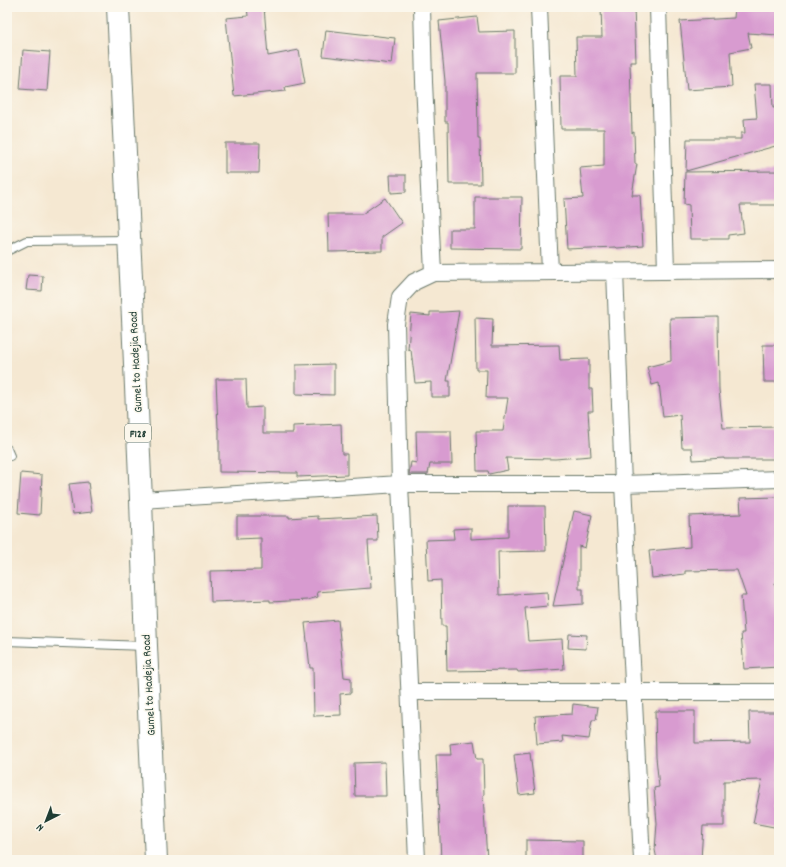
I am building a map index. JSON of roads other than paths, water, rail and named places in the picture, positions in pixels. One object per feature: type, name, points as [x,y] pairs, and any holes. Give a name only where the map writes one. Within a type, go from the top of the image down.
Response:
[{"type":"main road","name":"Gumel to Hadejia Road","points":[[118,7],[156,860]]},
{"type":"street","points":[[422,7],[433,273]]},
{"type":"street","points":[[539,7],[550,272]]},
{"type":"street","points":[[658,7],[666,271]]},
{"type":"street","points":[[417,860],[400,484],[396,324],[400,297],[414,282],[433,273],[779,270]]},
{"type":"street","points":[[615,271],[623,484],[642,860]]},
{"type":"street","points":[[141,500],[400,484],[623,484],[779,479]]},
{"type":"street","points":[[410,692],[779,692]]},
{"type":"lane","points":[[7,251],[27,241],[129,240]]},
{"type":"lane","points":[[7,641],[146,646]]}]
